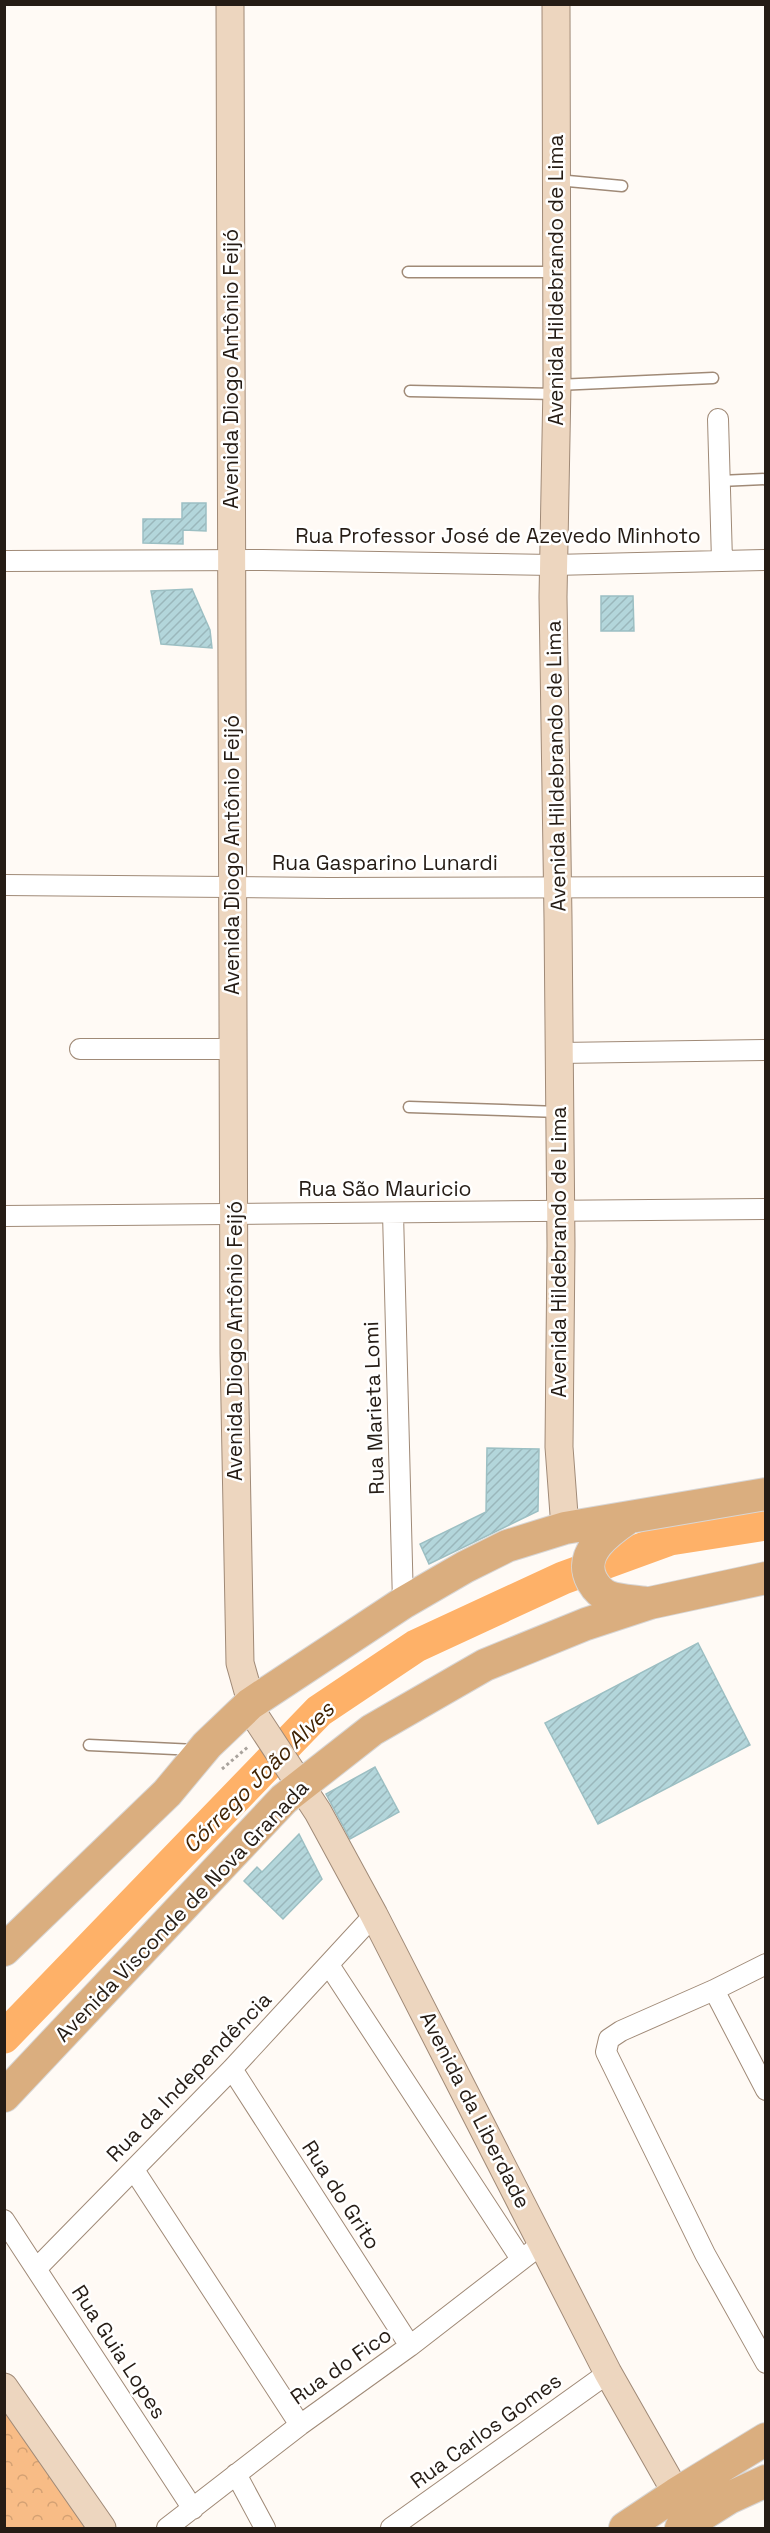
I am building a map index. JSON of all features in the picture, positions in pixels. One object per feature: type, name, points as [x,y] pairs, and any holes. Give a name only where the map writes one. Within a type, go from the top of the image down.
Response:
[{"type":"main road","name":"Avenida Diogo Antônio Feijó","points":[[230,4],[231,888],[237,1576],[240,1663],[253,1710]]},
{"type":"main road","name":"Avenida Hildebrando de Lima","points":[[556,4],[557,389],[553,565],[560,1211],[558,1447],[565,1528]]},
{"type":"main road","points":[[4,1950],[167,1793],[202,1750],[253,1710],[404,1603],[465,1567],[507,1546],[565,1528],[620,1523],[765,1494]]},
{"type":"main road","points":[[620,1523],[593,1547],[589,1563],[591,1577],[601,1593],[639,1602]]},
{"type":"main road","name":"Avenida Visconde de Nova Granada","points":[[4,2096],[292,1773],[485,1665],[639,1602],[765,1578]]},
{"type":"main road","name":"Avenida da Liberdade","points":[[253,1710],[374,1915],[608,2373],[676,2494],[687,2525]]},
{"type":"main road","points":[[4,2387],[102,2529]]},
{"type":"main road","points":[[625,2529],[676,2494],[765,2439]]},
{"type":"main road","points":[[687,2525],[729,2498],[765,2481]]},
{"type":"street","points":[[718,419],[722,561]]},
{"type":"street","name":"Rua Professor José de Azevedo Minhoto","points":[[4,561],[231,560],[553,565],[765,560]]},
{"type":"street","name":"Rua Gasparino Lunardi","points":[[4,885],[231,888],[765,887]]},
{"type":"street","points":[[80,1049],[232,1049]]},
{"type":"street","points":[[559,1053],[765,1050]]},
{"type":"street","name":"Rua São Mauricio","points":[[4,1216],[765,1209]]},
{"type":"street","name":"Rua Marieta Lomi","points":[[393,1213],[404,1603]]},
{"type":"street","name":"Rua da Independência","points":[[36,2269],[232,2069],[374,1915]]},
{"type":"street","points":[[765,1964],[714,1990],[621,2031],[606,2043],[608,2060],[705,2254],[765,2363]]},
{"type":"street","points":[[329,1965],[521,2259]]},
{"type":"street","points":[[714,1990],[765,2090]]},
{"type":"street","name":"Rua do Grito","points":[[232,2069],[410,2346]]},
{"type":"street","points":[[134,2170],[300,2425]]},
{"type":"street","name":"Rua Guia Lopes","points":[[4,2220],[193,2509]]},
{"type":"street","name":"Rua do Fico","points":[[167,2529],[300,2425],[410,2346],[543,2243]]},
{"type":"street","name":"Rua Carlos Gomes","points":[[391,2529],[608,2373]]},
{"type":"street","points":[[236,2474],[266,2529]]},
{"type":"lane","points":[[556,180],[622,186]]},
{"type":"lane","points":[[408,272],[556,272]]},
{"type":"lane","points":[[410,391],[557,389],[713,378]]},
{"type":"lane","points":[[720,482],[765,479]]},
{"type":"lane","points":[[409,1107],[559,1112]]},
{"type":"lane","points":[[89,1745],[202,1750]]},
{"type":"green space","points":[[4,2409],[90,2528],[5,2528]]},
{"type":"building","points":[[182,503],[206,503],[206,531],[183,530],[183,544],[143,543],[143,519],[182,519]]},
{"type":"building","points":[[192,589],[210,630],[212,648],[161,644],[151,591]]},
{"type":"building","points":[[601,596],[633,596],[634,631],[601,631]]},
{"type":"building","points":[[487,1448],[539,1449],[538,1511],[429,1564],[420,1544],[486,1512]]},
{"type":"building","points":[[698,1643],[750,1745],[598,1824],[545,1723]]},
{"type":"building","points":[[375,1767],[399,1812],[350,1839],[326,1794]]},
{"type":"building","points":[[299,1834],[322,1879],[283,1919],[244,1881],[257,1867],[262,1872]]},
{"type":"waterway","name":"Córrego João Alves","points":[[4,2037],[319,1711],[416,1646],[563,1578],[670,1539],[766,1524]]}]
